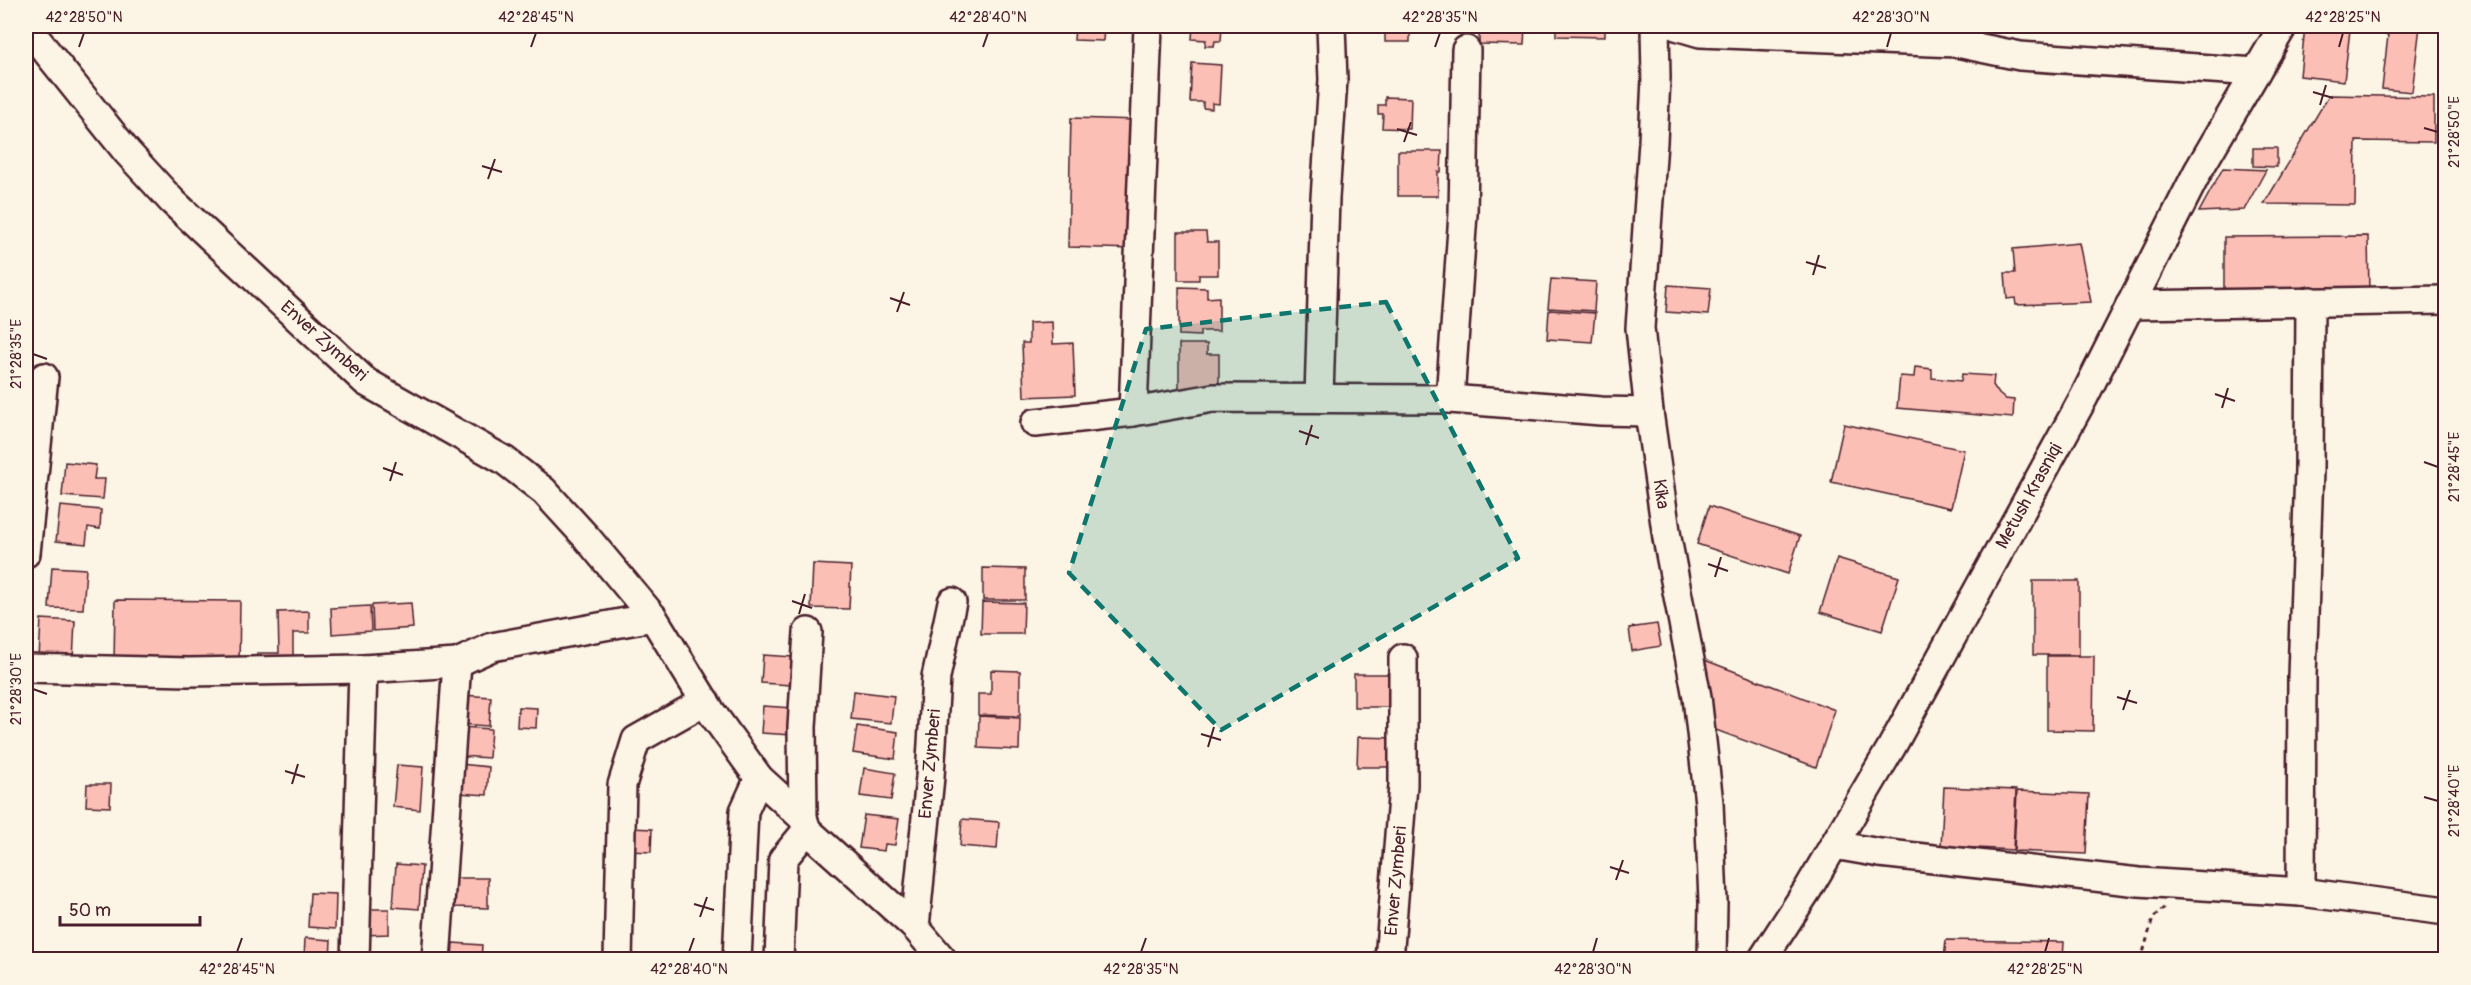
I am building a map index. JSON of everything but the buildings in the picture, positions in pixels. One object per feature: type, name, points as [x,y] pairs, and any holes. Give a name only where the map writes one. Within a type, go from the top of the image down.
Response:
[{"type":"street","name":"Enver Zymberi","points":[[26,26],[127,153],[172,201],[366,382],[504,460],[544,491],[653,617],[705,700],[759,778],[915,927],[943,960]]},
{"type":"street","points":[[1133,412],[1148,26]]},
{"type":"street","points":[[1319,397],[1324,198],[1333,80],[1331,26]]},
{"type":"street","name":"Kika","points":[[1655,26],[1656,78],[1653,142],[1640,328],[1667,538],[1697,697],[1710,803],[1712,960]]},
{"type":"street","points":[[1676,26],[1700,33],[1957,43],[2020,56],[2256,72]]},
{"type":"street","name":"Metush Krasniqi","points":[[1762,960],[1892,748],[2078,407],[2198,171],[2283,26]]},
{"type":"street","points":[[1450,399],[1463,214],[1466,50]]},
{"type":"street","points":[[2130,305],[2445,300]]},
{"type":"street","points":[[2301,892],[2302,676],[2309,470],[2310,301]]},
{"type":"street","points":[[26,554],[44,377]]},
{"type":"street","points":[[1035,423],[1133,412],[1213,398],[1450,399],[1600,411],[1649,412]]},
{"type":"street","name":"Enver Zymberi","points":[[915,927],[936,677],[952,602]]},
{"type":"street","points":[[26,668],[188,672],[363,669],[457,663],[492,647],[653,617]]},
{"type":"street","points":[[779,960],[783,859],[805,824],[802,727],[808,632]]},
{"type":"street","name":"Enver Zymberi","points":[[1389,960],[1403,785],[1403,658]]},
{"type":"street","points":[[436,960],[457,663]]},
{"type":"street","points":[[355,960],[363,669]]},
{"type":"street","points":[[618,960],[622,785],[636,740],[705,700]]},
{"type":"street","points":[[737,960],[744,810],[759,778]]},
{"type":"street","points":[[1834,845],[1880,854],[2190,885],[2301,892],[2445,911]]},
{"type":"path","points":[[2141,960],[2153,918],[2190,885]]},
{"type":"highlighted area","points":[[1386,302],[1518,558],[1221,730],[1069,573],[1146,329]]}]
